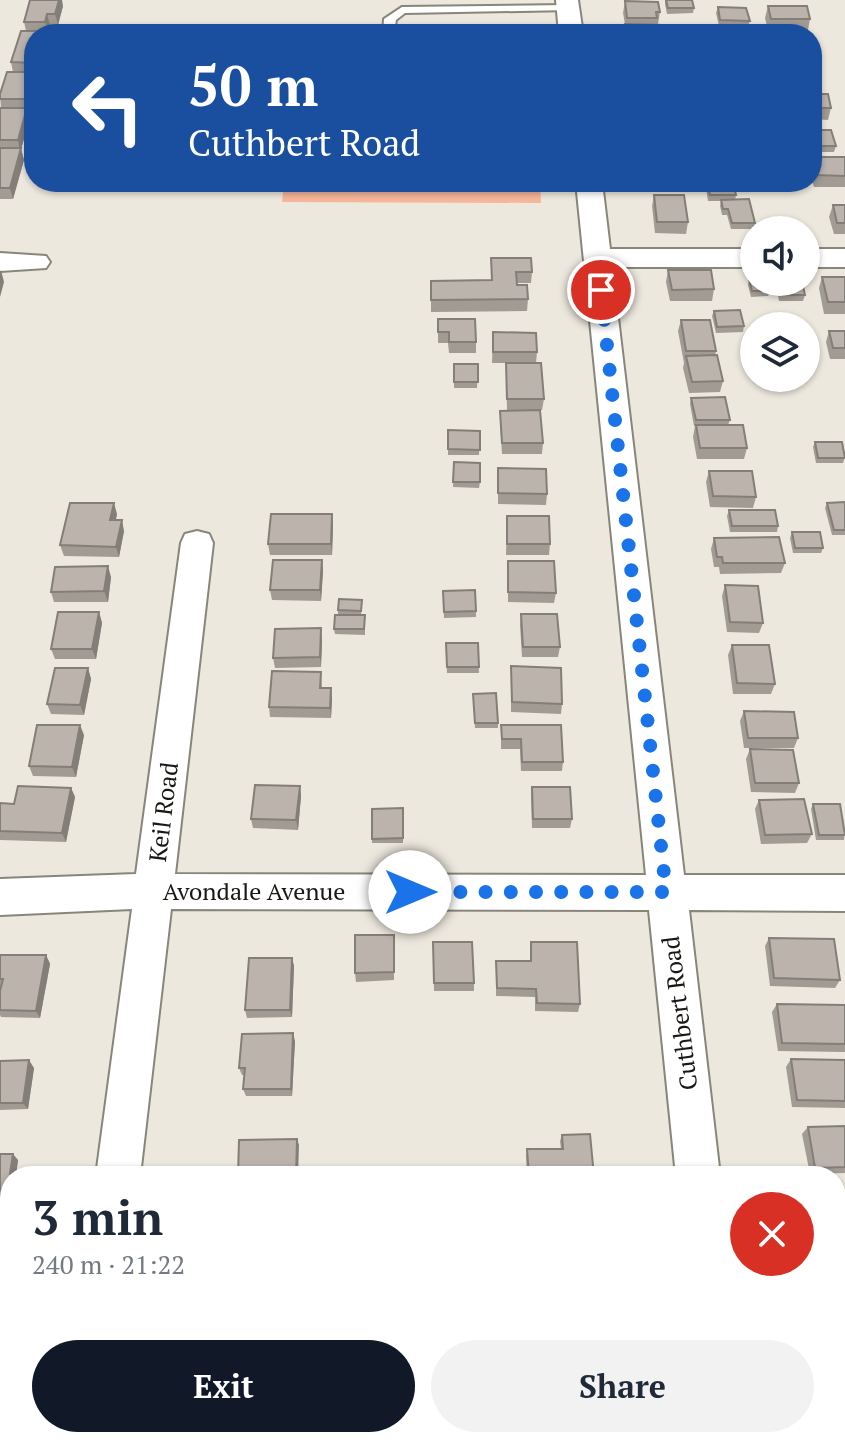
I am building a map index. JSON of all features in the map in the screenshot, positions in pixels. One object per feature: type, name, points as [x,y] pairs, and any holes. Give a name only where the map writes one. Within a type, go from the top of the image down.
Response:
[{"type":"street","name":"Cuthbert Road","points":[[590,192],[697,1166]]},
{"type":"street","points":[[598,258],[740,258]]},
{"type":"street","points":[[820,258],[845,258]]},
{"type":"street","points":[[0,262],[36,262]]},
{"type":"street","name":"Keil Road","points":[[119,1166],[197,543]]},
{"type":"street","name":"Avondale Avenue","points":[[0,897],[154,891],[845,893]]},
{"type":"lane","points":[[390,24],[390,19],[402,10],[569,18]]},
{"type":"lane","points":[[492,24],[569,18]]},
{"type":"shaded area","points":[[283,192],[540,192],[541,203],[282,202]]},
{"type":"building","points":[[30,0],[59,0],[55,14],[47,14],[45,22],[24,22]]},
{"type":"building","points":[[666,0],[692,0],[694,8],[668,8]]},
{"type":"building","points":[[625,1],[658,2],[660,12],[656,12],[657,18],[627,18]]},
{"type":"building","points":[[768,6],[807,6],[810,19],[771,19]]},
{"type":"building","points":[[718,7],[746,8],[750,21],[720,20]]},
{"type":"building","points":[[21,31],[24,31],[24,63],[11,62]]},
{"type":"building","points":[[7,72],[24,72],[24,99],[0,99]]},
{"type":"building","points":[[822,94],[828,94],[831,108],[822,108]]},
{"type":"building","points":[[0,108],[24,108],[18,140],[0,140]]},
{"type":"building","points":[[822,130],[831,130],[836,146],[822,146]]},
{"type":"building","points":[[0,148],[21,148],[10,188],[0,188]]},
{"type":"building","points":[[822,157],[845,157],[845,176],[822,175]]},
{"type":"building","points":[[709,192],[735,192],[736,195],[710,195]]},
{"type":"building","points":[[654,195],[684,195],[688,222],[657,222]]},
{"type":"building","points":[[749,199],[753,216],[740,216],[740,223],[732,223],[728,209],[723,209],[721,200]]},
{"type":"building","points":[[833,205],[845,205],[845,223],[837,223]]},
{"type":"building","points":[[491,258],[531,258],[532,272],[516,272],[517,285],[527,285],[528,299],[431,300],[431,281],[492,280]]},
{"type":"building","points":[[668,270],[711,270],[714,289],[672,290]]},
{"type":"building","points":[[822,277],[845,277],[845,302],[828,302]]},
{"type":"building","points":[[740,310],[740,326],[717,327],[714,311]]},
{"type":"building","points":[[438,319],[475,319],[476,342],[449,342],[449,332],[438,332]]},
{"type":"building","points":[[681,320],[710,320],[716,351],[686,351]]},
{"type":"building","points":[[829,331],[845,331],[845,348],[833,348]]},
{"type":"building","points":[[493,332],[536,333],[537,352],[493,352]]},
{"type":"building","points":[[717,355],[723,381],[692,382],[686,356]]},
{"type":"building","points":[[506,363],[541,363],[544,399],[507,399]]},
{"type":"building","points":[[454,364],[478,364],[478,382],[454,382]]},
{"type":"building","points":[[725,397],[730,420],[696,420],[691,398]]},
{"type":"building","points":[[540,410],[543,443],[502,443],[500,411]]},
{"type":"building","points":[[696,425],[743,425],[747,448],[700,448]]},
{"type":"building","points":[[448,430],[480,431],[480,450],[448,449]]},
{"type":"building","points":[[815,442],[842,442],[845,458],[818,458]]},
{"type":"building","points":[[454,462],[480,463],[480,482],[453,482]]},
{"type":"building","points":[[498,468],[546,469],[547,494],[498,493]]},
{"type":"building","points":[[709,471],[752,471],[756,497],[713,496]]},
{"type":"building","points":[[845,502],[845,530],[834,530],[827,503]]},
{"type":"building","points":[[70,503],[114,503],[110,520],[122,520],[116,547],[60,545]]},
{"type":"building","points":[[729,510],[775,510],[778,526],[732,526]]},
{"type":"building","points":[[271,514],[332,514],[331,544],[268,544]]},
{"type":"building","points":[[507,516],[549,516],[550,544],[507,544]]},
{"type":"building","points":[[792,532],[820,532],[823,548],[795,548]]},
{"type":"building","points":[[779,537],[785,563],[723,563],[722,557],[717,557],[714,538]]},
{"type":"building","points":[[273,560],[322,560],[320,590],[270,590]]},
{"type":"building","points":[[508,561],[554,561],[556,593],[508,592]]},
{"type":"building","points":[[108,566],[104,591],[51,592],[55,567]]},
{"type":"building","points":[[725,585],[758,586],[763,623],[730,622]]},
{"type":"building","points":[[475,590],[476,611],[444,612],[443,591]]},
{"type":"building","points":[[339,599],[362,600],[361,611],[338,610]]},
{"type":"building","points":[[58,612],[99,612],[92,649],[51,649]]},
{"type":"building","points":[[521,614],[557,614],[560,647],[523,647]]},
{"type":"building","points":[[335,615],[365,615],[364,629],[334,629]]},
{"type":"building","points":[[321,628],[320,657],[273,658],[275,629]]},
{"type":"building","points":[[446,643],[478,643],[479,667],[447,667]]},
{"type":"building","points":[[732,645],[769,645],[775,684],[737,683]]},
{"type":"building","points":[[511,666],[561,668],[562,704],[512,702]]},
{"type":"building","points":[[55,668],[88,668],[80,705],[47,704]]},
{"type":"building","points":[[272,671],[321,672],[320,688],[331,688],[330,708],[269,707]]},
{"type":"building","points":[[496,693],[498,723],[475,723],[473,694]]},
{"type":"building","points":[[744,711],[794,712],[798,738],[748,738]]},
{"type":"building","points":[[37,725],[80,725],[72,767],[29,766]]},
{"type":"building","points":[[501,725],[561,725],[563,762],[522,762],[521,739],[502,739]]},
{"type":"building","points":[[750,749],[793,750],[799,783],[755,783]]},
{"type":"building","points":[[255,785],[300,786],[296,820],[251,819]]},
{"type":"building","points":[[18,786],[71,788],[62,833],[0,831],[0,803],[14,804]]},
{"type":"building","points":[[532,787],[570,787],[572,819],[533,819]]},
{"type":"building","points":[[804,799],[812,834],[765,835],[759,800]]},
{"type":"building","points":[[813,804],[840,804],[845,835],[819,835]]},
{"type":"building","points":[[403,808],[403,838],[372,839],[372,809]]},
{"type":"building","points":[[355,935],[394,935],[394,972],[355,973]]},
{"type":"building","points":[[769,938],[834,939],[840,980],[774,978]]},
{"type":"building","points":[[433,942],[472,942],[474,983],[434,983]]},
{"type":"building","points":[[531,942],[577,942],[580,1004],[537,1003],[536,989],[497,988],[496,961],[531,961]]},
{"type":"building","points":[[0,955],[46,955],[36,1011],[0,1010],[3,979],[0,979]]},
{"type":"building","points":[[249,958],[292,958],[290,1010],[245,1010]]},
{"type":"building","points":[[777,1004],[845,1005],[845,1044],[782,1043]]},
{"type":"building","points":[[293,1033],[291,1089],[243,1089],[245,1068],[239,1068],[242,1034]]},
{"type":"building","points":[[791,1059],[845,1060],[845,1101],[797,1100]]},
{"type":"building","points":[[29,1060],[23,1103],[0,1103],[0,1061]]},
{"type":"building","points":[[845,1126],[845,1166],[815,1166],[808,1127]]},
{"type":"building","points":[[590,1134],[593,1166],[528,1166],[527,1149],[563,1149],[562,1135]]},
{"type":"building","points":[[297,1139],[296,1166],[238,1166],[239,1140]]},
{"type":"building","points":[[0,1154],[13,1154],[11,1166],[0,1166]]},
{"type":"route","points":[[410,892],[666,892],[601,290]]}]
